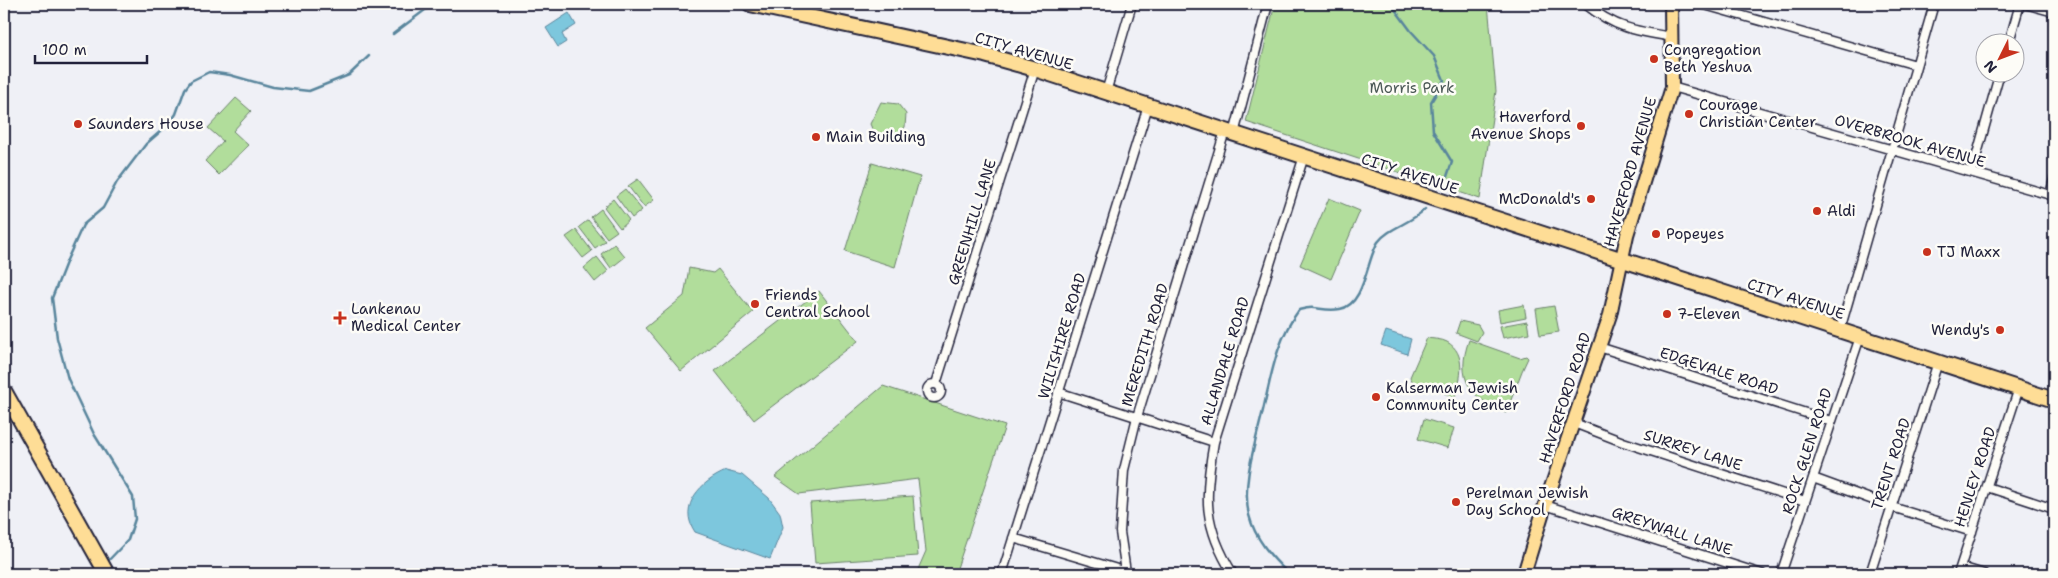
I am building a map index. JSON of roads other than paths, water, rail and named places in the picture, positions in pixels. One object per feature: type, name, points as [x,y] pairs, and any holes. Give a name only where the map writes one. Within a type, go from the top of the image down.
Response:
[{"type":"highway","name":"CITY AVENUE","points":[[750,4],[985,55],[1035,69],[2054,400]]},
{"type":"highway","points":[[4,391],[104,570]]},
{"type":"main road","name":"HAVERFORD AVENUE","points":[[1621,259],[1672,88],[1671,4]]},
{"type":"main road","name":"HAVERFORD ROAD","points":[[1524,574],[1545,505],[1610,315],[1621,259]]},
{"type":"street","points":[[1106,92],[1132,4]]},
{"type":"street","name":"MEREDITH ROAD","points":[[1130,573],[1120,532],[1121,497],[1124,470],[1136,418],[1230,132],[1268,4]]},
{"type":"street","points":[[1585,4],[1605,19],[1629,30],[1672,38]]},
{"type":"street","points":[[1701,4],[1916,65]]},
{"type":"street","points":[[1840,330],[1934,4]]},
{"type":"street","points":[[2012,32],[2020,4]]},
{"type":"street","points":[[2025,4],[2054,12]]},
{"type":"street","name":"GREENHILL LANE","points":[[936,384],[1035,69]]},
{"type":"street","points":[[1972,172],[1997,82]]},
{"type":"street","name":"OVERBROOK AVENUE","points":[[1672,88],[2052,195]]},
{"type":"street","name":"WILTSHIRE ROAD","points":[[1002,574],[1148,106]]},
{"type":"street","name":"ALLANDALE ROAD","points":[[1232,574],[1214,541],[1207,507],[1207,478],[1214,442],[1304,156]]},
{"type":"street","points":[[2052,195],[2054,179]]},
{"type":"street","name":"ROCK GLEN ROAD","points":[[1781,574],[1860,337]]},
{"type":"street","name":"EDGEVALE ROAD","points":[[1599,347],[1831,421]]},
{"type":"street","name":"TRENT ROAD","points":[[1870,574],[1938,362]]},
{"type":"street","name":"HENLEY ROAD","points":[[1960,570],[2019,388]]},
{"type":"street","points":[[1058,392],[1214,442]]},
{"type":"street","name":"SURREY LANE","points":[[1574,423],[1623,442],[1805,501]]},
{"type":"street","points":[[1813,478],[1892,507],[1972,532]]},
{"type":"street","points":[[1987,487],[2054,509]]},
{"type":"street","name":"GREYWALL LANE","points":[[1545,505],[1762,574]]},
{"type":"street","points":[[1013,538],[1130,573]]},
{"type":"street","points":[[1960,570],[1984,574]]},
{"type":"water","points":[[569,13],[576,25],[562,34],[566,42],[558,47],[546,28]]},
{"type":"water","points":[[1386,331],[1411,339],[1407,354],[1381,345]]},
{"type":"water","points":[[726,471],[742,475],[769,498],[780,513],[783,527],[770,559],[695,532],[690,522],[689,512],[695,495],[708,481]]},
{"type":"waterway","points":[[393,34],[433,4]]},
{"type":"waterway","points":[[1394,4],[1394,8],[1411,31],[1434,56],[1444,80],[1431,102],[1433,131],[1452,162],[1443,188]]},
{"type":"waterway","points":[[107,562],[128,540],[135,519],[133,497],[94,434],[68,379],[57,338],[52,298],[83,225],[103,208],[117,182],[146,144],[169,124],[176,114],[185,89],[191,81],[209,72],[230,75],[273,87],[309,91],[349,75],[369,56]]},
{"type":"waterway","points":[[1289,574],[1270,555],[1255,532],[1247,502],[1248,475],[1251,460],[1280,344],[1299,310],[1310,308],[1336,310],[1348,306],[1360,290],[1378,242],[1382,237],[1414,218],[1425,209]]},
{"type":"waterway","points":[[93,574],[99,568]]},
{"type":"place","name":"Congregation Beth Yeshua","points":[[1654,59]]},
{"type":"place","name":"Courage Christian Center","points":[[1689,114]]},
{"type":"place","name":"Saunders House","points":[[78,124]]},
{"type":"place","name":"Haverford Avenue Shops","points":[[1581,126]]},
{"type":"place","name":"Main Building","points":[[816,137]]},
{"type":"place","name":"McDonald's","points":[[1591,199]]},
{"type":"place","name":"Aldi","points":[[1817,211]]},
{"type":"place","name":"Popeyes","points":[[1656,234]]},
{"type":"place","name":"TJ Maxx","points":[[1927,252]]},
{"type":"place","name":"Friends Central School","points":[[755,304]]},
{"type":"place","name":"7-Eleven","points":[[1667,314]]},
{"type":"place","name":"Lankenau Medical Center","points":[[340,318]]},
{"type":"place","name":"Wendy's","points":[[2000,330]]},
{"type":"place","name":"Kalserman Jewish Community Center","points":[[1376,397]]},
{"type":"place","name":"Perelman Jewish Day School","points":[[1456,502]]},
{"type":"park label","name":"Morris Park","points":[[1412,88]]}]
